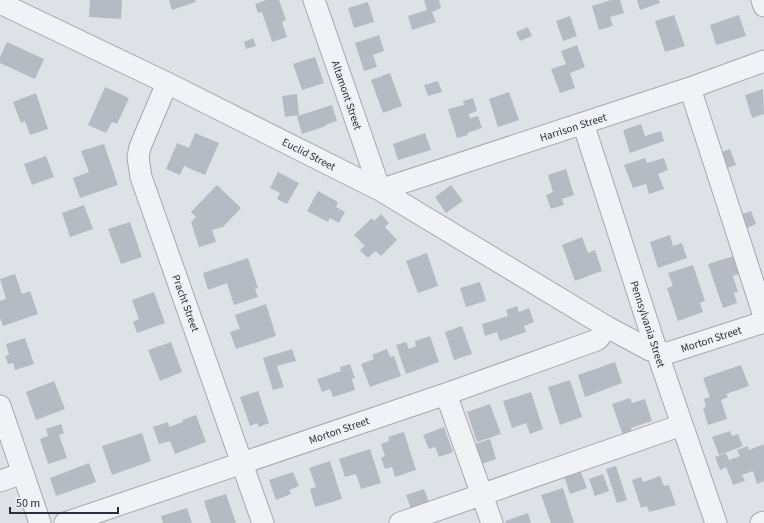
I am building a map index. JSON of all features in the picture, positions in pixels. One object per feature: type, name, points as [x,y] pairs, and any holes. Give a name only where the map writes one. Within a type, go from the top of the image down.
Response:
[{"type":"street","name":"Altamont Street","points":[[314,0],[380,190]]},
{"type":"street","points":[[762,0],[764,6]]},
{"type":"street","name":"Euclid Street","points":[[0,3],[167,83],[380,190],[607,327],[650,350],[657,352]]},
{"type":"street","name":"Harrison Street","points":[[380,190],[690,88],[764,61]]},
{"type":"street","name":"Pracht Street","points":[[167,83],[140,147],[138,157],[141,177],[263,523]]},
{"type":"street","points":[[690,88],[764,316]]},
{"type":"street","name":"Pennsylvania Street","points":[[583,123],[657,352],[716,523]]},
{"type":"street","name":"Morton Street","points":[[657,352],[668,353],[764,322]]},
{"type":"street","name":"Morton Street","points":[[65,523],[446,394],[598,340],[607,327]]},
{"type":"street","points":[[446,394],[492,523]]},
{"type":"street","points":[[0,406],[40,523]]},
{"type":"street","points":[[400,523],[682,425]]},
{"type":"street","points":[[0,481],[23,473]]},
{"type":"building","points":[[90,0],[122,0],[121,19],[89,17]]},
{"type":"building","points":[[169,0],[195,0],[196,2],[172,10]]},
{"type":"building","points":[[266,0],[279,0],[286,20],[282,22],[287,37],[272,42],[262,12],[258,13],[255,4]]},
{"type":"building","points":[[424,0],[439,0],[441,8],[432,12],[436,22],[412,30],[408,16],[427,10]]},
{"type":"building","points":[[611,0],[620,0],[624,13],[610,17],[613,26],[599,30],[592,6]]},
{"type":"building","points":[[637,0],[659,0],[660,3],[640,10]]},
{"type":"building","points":[[368,2],[374,22],[354,28],[348,8]]},
{"type":"building","points":[[674,15],[685,46],[665,52],[655,21]]},
{"type":"building","points":[[739,15],[746,36],[716,45],[710,25]]},
{"type":"building","points":[[570,16],[577,36],[563,41],[556,21]]},
{"type":"building","points":[[528,27],[532,36],[520,41],[516,32]]},
{"type":"building","points":[[379,35],[384,51],[373,55],[377,67],[364,71],[355,43]]},
{"type":"building","points":[[253,38],[256,46],[246,49],[244,42]]},
{"type":"building","points":[[7,42],[44,59],[35,79],[0,63],[0,57]]},
{"type":"building","points":[[577,45],[585,67],[570,73],[575,88],[560,93],[551,69],[566,64],[561,51]]},
{"type":"building","points":[[315,57],[324,83],[302,90],[293,64]]},
{"type":"building","points":[[390,73],[402,106],[383,113],[371,80]]},
{"type":"building","points":[[438,81],[442,92],[428,96],[424,85]]},
{"type":"building","points":[[105,87],[129,98],[117,124],[112,122],[106,133],[88,125]]},
{"type":"building","points":[[763,89],[764,114],[752,118],[745,95]]},
{"type":"building","points":[[509,92],[519,120],[498,127],[489,99]]},
{"type":"building","points":[[36,93],[48,129],[30,135],[25,121],[21,123],[13,102]]},
{"type":"building","points":[[297,94],[299,115],[285,117],[282,96]]},
{"type":"building","points":[[473,98],[477,111],[469,114],[470,118],[478,116],[482,128],[467,133],[468,135],[457,138],[448,109],[464,105],[463,101]]},
{"type":"building","points":[[332,105],[337,121],[302,134],[297,116]]},
{"type":"building","points":[[641,124],[645,136],[661,131],[664,141],[630,153],[623,130]]},
{"type":"building","points":[[195,133],[219,143],[205,175],[184,166],[180,175],[166,169],[177,143],[189,148]]},
{"type":"building","points":[[425,133],[431,150],[398,160],[393,144]]},
{"type":"building","points":[[104,144],[118,185],[80,198],[73,178],[89,172],[81,151]]},
{"type":"building","points":[[730,149],[736,165],[724,169],[718,153]]},
{"type":"building","points":[[46,156],[54,177],[32,185],[24,164]]},
{"type":"building","points":[[645,158],[647,163],[664,158],[668,170],[658,174],[664,189],[649,194],[646,184],[633,188],[624,165]]},
{"type":"building","points":[[566,169],[574,195],[562,199],[564,205],[551,209],[546,195],[553,192],[548,175]]},
{"type":"building","points":[[278,172],[299,183],[287,204],[277,199],[280,193],[270,188]]},
{"type":"building","points":[[217,185],[241,208],[223,227],[212,230],[216,242],[199,247],[191,222],[196,217],[191,212]]},
{"type":"building","points":[[451,185],[463,201],[446,213],[435,197]]},
{"type":"building","points":[[318,191],[338,202],[336,207],[345,212],[339,223],[330,218],[328,222],[307,211]]},
{"type":"building","points":[[84,205],[93,229],[70,237],[62,213]]},
{"type":"building","points":[[751,211],[756,224],[745,229],[740,215]]},
{"type":"building","points":[[381,214],[389,223],[385,227],[397,240],[381,256],[375,251],[368,258],[360,250],[365,246],[354,235],[372,218],[374,221]]},
{"type":"building","points":[[130,222],[142,257],[121,264],[108,229]]},
{"type":"building","points":[[670,235],[673,246],[682,243],[687,258],[658,268],[650,242]]},
{"type":"building","points":[[582,237],[588,253],[595,250],[602,271],[575,281],[562,245]]},
{"type":"building","points":[[427,253],[438,286],[418,293],[406,261]]},
{"type":"building","points":[[737,255],[743,273],[733,276],[738,292],[734,293],[737,303],[723,308],[708,264]]},
{"type":"building","points":[[248,258],[258,288],[255,289],[258,297],[234,305],[227,283],[208,290],[203,273]]},
{"type":"building","points":[[693,265],[705,301],[700,303],[703,312],[678,321],[667,288],[673,286],[668,273]]},
{"type":"building","points":[[15,274],[22,294],[30,291],[38,314],[3,326],[0,318],[0,301],[6,299],[0,279]]},
{"type":"building","points":[[480,282],[486,301],[466,307],[460,288]]},
{"type":"building","points":[[154,292],[165,323],[137,333],[133,322],[139,319],[132,300]]},
{"type":"building","points":[[266,304],[276,336],[236,349],[230,332],[240,329],[235,315]]},
{"type":"building","points":[[517,306],[519,312],[529,308],[534,322],[524,326],[526,332],[500,341],[497,332],[485,336],[482,324],[508,316],[506,310]]},
{"type":"building","points":[[462,326],[472,354],[454,360],[445,332]]},
{"type":"building","points":[[430,336],[439,362],[406,374],[396,345],[406,342],[409,349],[416,346],[415,341]]},
{"type":"building","points":[[25,338],[34,364],[15,370],[13,363],[8,364],[5,356],[9,355],[6,344]]},
{"type":"building","points":[[171,342],[182,372],[160,381],[148,350]]},
{"type":"building","points":[[292,349],[296,361],[277,366],[284,387],[273,390],[263,358]]},
{"type":"building","points":[[387,349],[390,357],[394,356],[401,376],[370,387],[361,364],[374,359],[372,355]]},
{"type":"building","points":[[615,362],[622,383],[585,397],[578,375]]},
{"type":"building","points":[[350,364],[355,378],[352,379],[355,390],[333,397],[330,389],[322,392],[317,379],[341,371],[340,367]]},
{"type":"building","points":[[741,365],[749,386],[726,394],[728,397],[721,400],[727,419],[708,425],[703,408],[706,407],[704,399],[710,397],[703,378]]},
{"type":"building","points":[[570,380],[582,417],[560,425],[548,387]]},
{"type":"building","points":[[54,381],[65,409],[36,420],[26,392]]},
{"type":"building","points":[[258,391],[269,423],[259,427],[257,423],[250,426],[240,397]]},
{"type":"building","points":[[531,392],[543,429],[530,434],[526,423],[512,428],[503,401]]},
{"type":"building","points":[[630,398],[632,403],[645,399],[652,421],[631,428],[634,438],[625,441],[612,404]]},
{"type":"building","points":[[490,404],[501,434],[477,442],[467,412]]},
{"type":"building","points":[[196,415],[206,442],[175,454],[170,441],[159,444],[153,427],[168,422],[169,427]]},
{"type":"building","points":[[61,424],[64,433],[59,435],[67,458],[48,464],[40,439],[48,436],[46,429]]},
{"type":"building","points":[[444,427],[453,452],[439,457],[435,447],[429,449],[423,435]]},
{"type":"building","points":[[730,431],[732,436],[738,434],[743,446],[719,455],[712,437]]},
{"type":"building","points":[[404,432],[416,470],[395,477],[392,467],[385,469],[381,458],[385,456],[381,444],[389,441],[388,437]]},
{"type":"building","points":[[142,433],[151,461],[112,475],[102,446]]},
{"type":"building","points":[[490,439],[496,459],[482,464],[475,444]]},
{"type":"building","points":[[764,444],[764,481],[757,484],[753,471],[742,475],[745,481],[733,485],[726,467],[720,470],[715,457],[726,453],[729,460],[740,456],[737,450],[748,446],[749,450]]},
{"type":"building","points":[[370,449],[381,483],[361,489],[356,474],[345,477],[339,459]]},
{"type":"building","points":[[330,461],[342,499],[315,507],[310,489],[316,487],[309,468]]},
{"type":"building","points":[[89,463],[96,482],[56,496],[50,478]]},
{"type":"building","points":[[616,466],[627,500],[617,503],[606,469]]},
{"type":"building","points":[[579,467],[587,488],[570,494],[563,473]]},
{"type":"building","points":[[293,472],[299,486],[289,490],[291,494],[276,500],[269,480]]},
{"type":"building","points":[[603,474],[609,491],[595,496],[589,479]]},
{"type":"building","points":[[660,476],[664,486],[669,485],[676,505],[649,512],[647,506],[641,508],[632,480],[641,477],[643,482]]},
{"type":"building","points":[[563,488],[574,523],[551,523],[541,495]]},
{"type":"building","points":[[424,489],[429,502],[411,509],[406,495]]},
{"type":"building","points":[[226,494],[236,523],[211,523],[204,501]]},
{"type":"building","points":[[187,508],[192,523],[163,523],[161,516]]},
{"type":"building","points":[[528,513],[531,523],[506,523],[505,521]]}]
